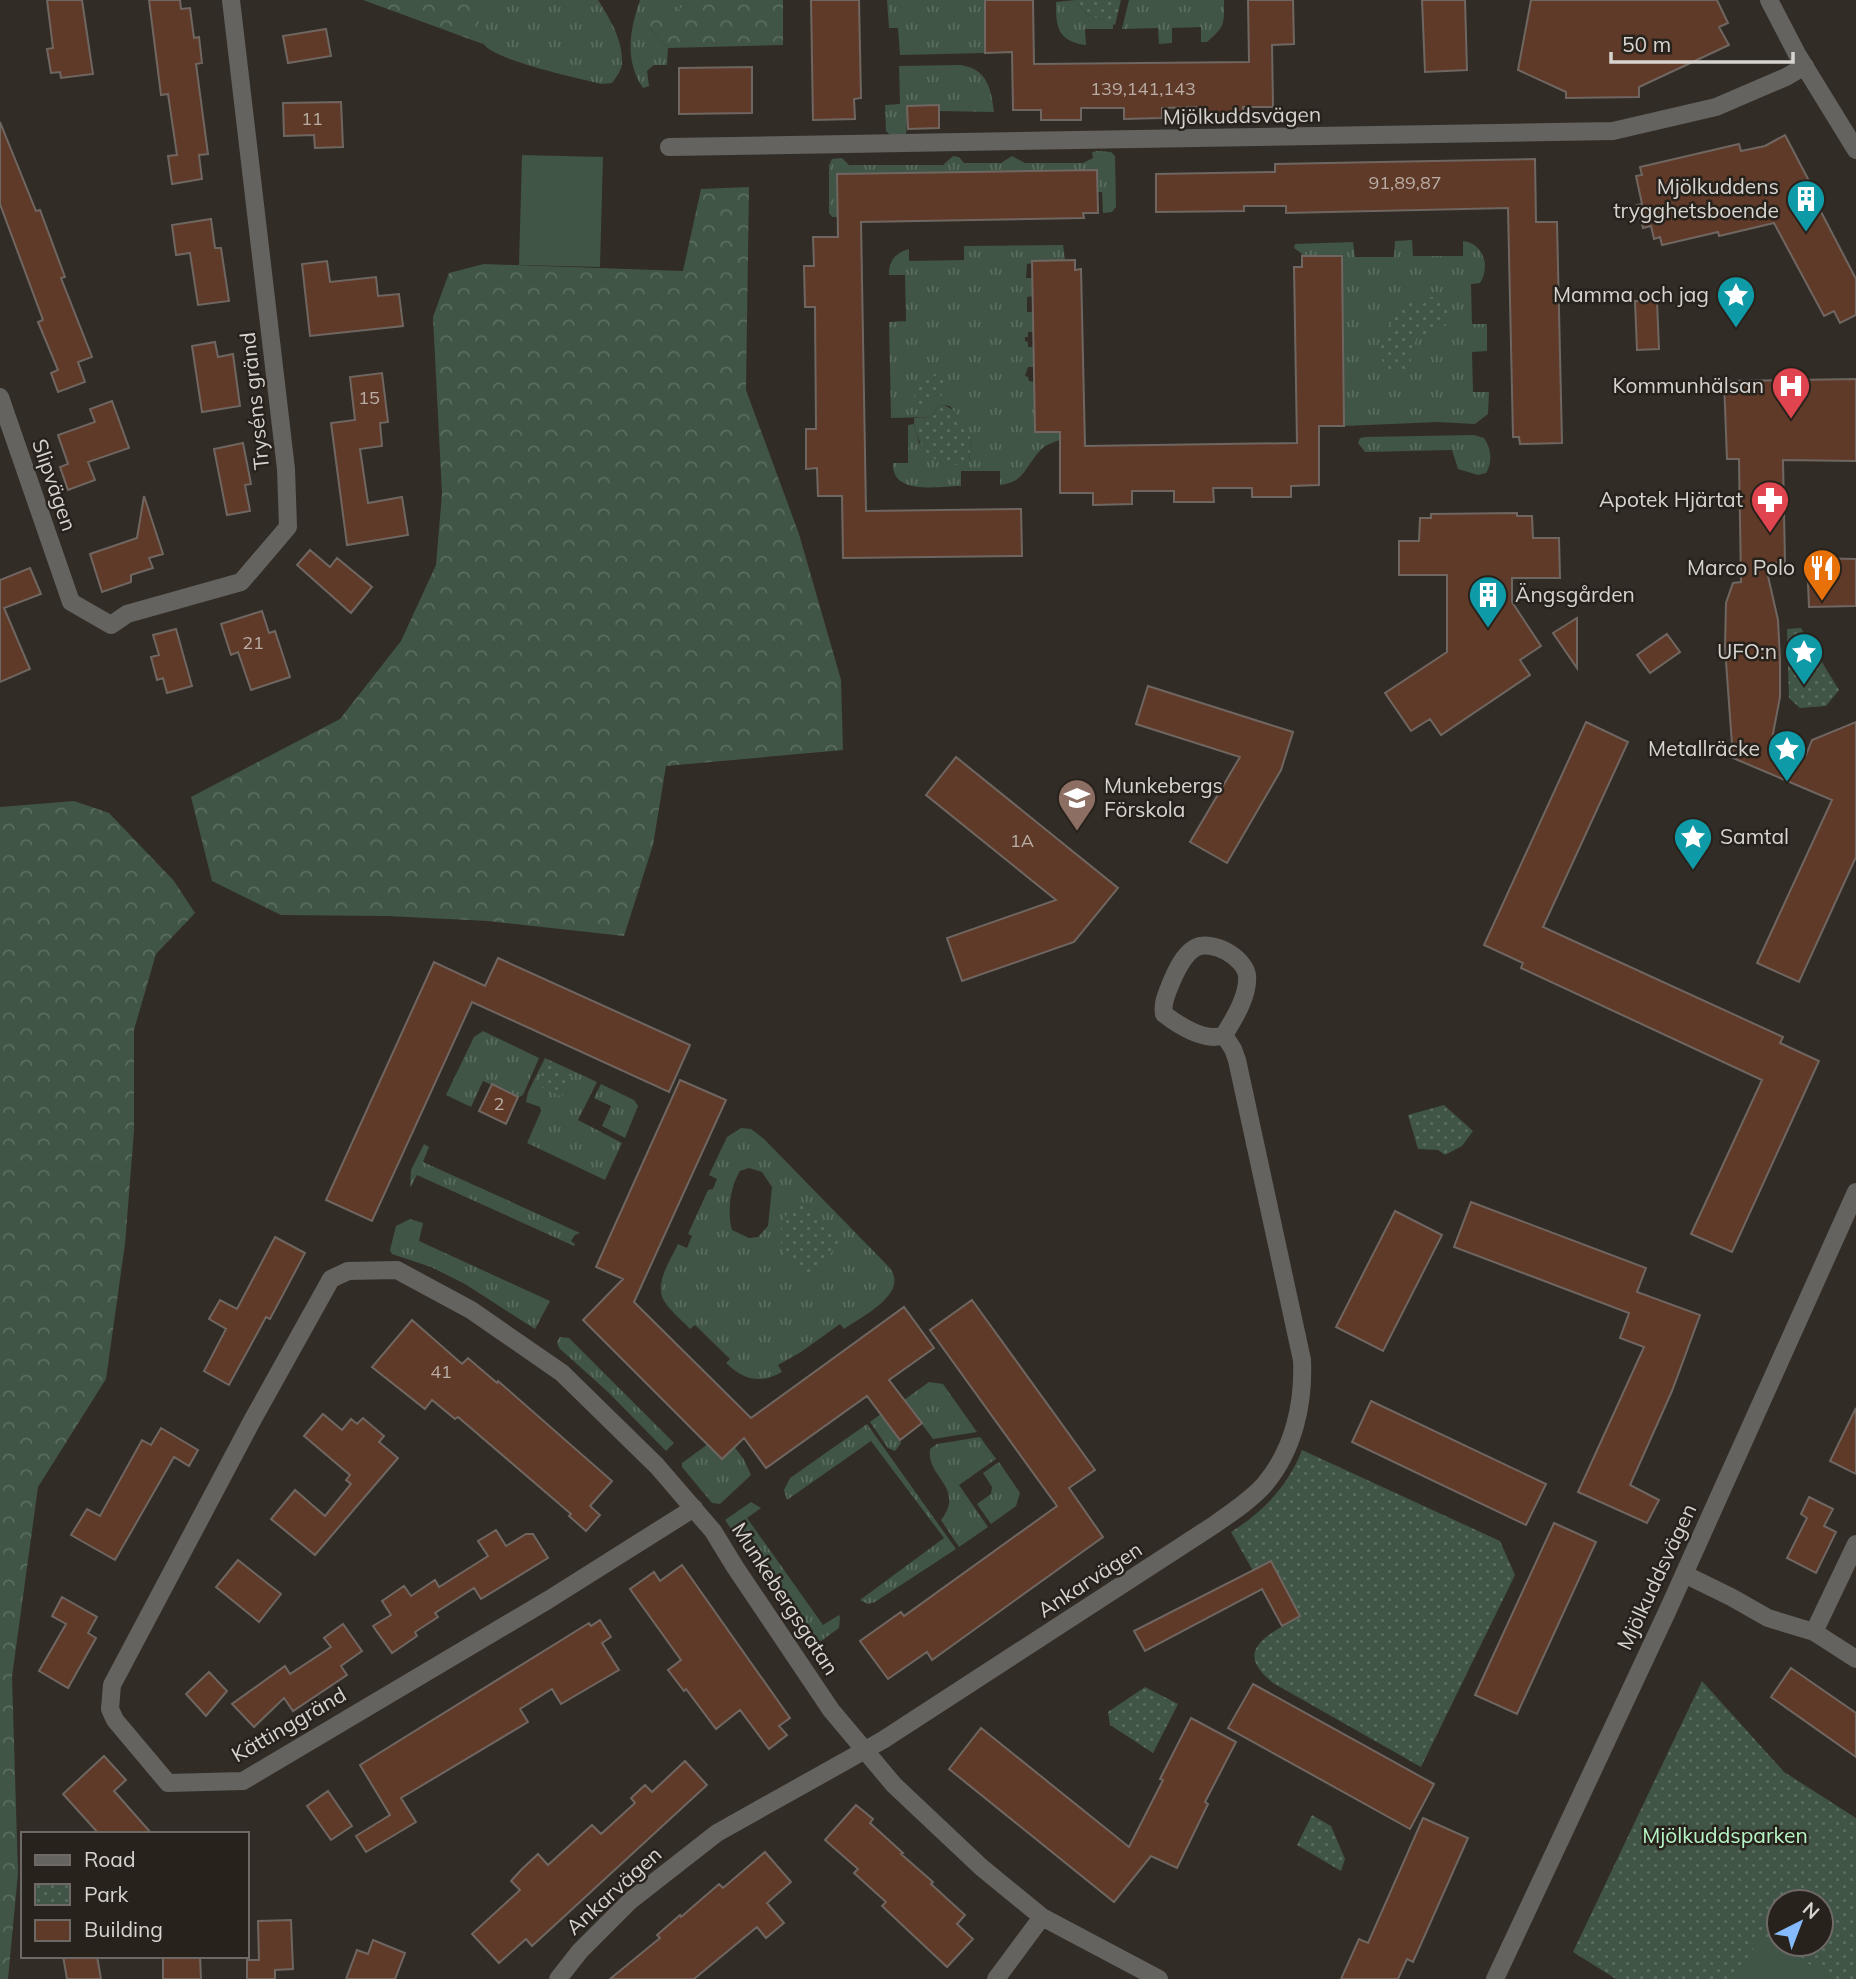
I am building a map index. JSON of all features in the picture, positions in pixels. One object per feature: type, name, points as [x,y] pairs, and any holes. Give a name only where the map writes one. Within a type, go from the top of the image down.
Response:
[{"type":"street","name":"Tryséns gränd","points":[[66,587],[71,602],[111,625],[127,614],[242,582],[288,527],[286,469],[231,0]]},
{"type":"street","points":[[1769,0],[1856,150]]},
{"type":"street","name":"Mjölkuddsvägen","points":[[669,147],[1613,131],[1716,107],[1805,66]]},
{"type":"street","name":"Slipvägen","points":[[0,397],[66,587]]},
{"type":"street","points":[[1208,945],[1226,952],[1241,962],[1247,972],[1247,985],[1224,1035],[1216,1038],[1206,1036],[1190,1030],[1164,1014],[1162,1006],[1173,977],[1189,953],[1197,947],[1208,945]]},
{"type":"street","name":"Ankarvägen","points":[[558,1979],[580,1951],[630,1901],[717,1833],[865,1751],[1214,1525],[1264,1486],[1294,1431],[1301,1404],[1302,1360],[1237,1060],[1224,1035]]},
{"type":"street","name":"Mjölkuddsvägen","points":[[1495,1979],[1684,1574],[1856,1192]]},
{"type":"street","name":"Munkebergsgatan","points":[[361,1269],[397,1270],[471,1310],[562,1373],[657,1466],[713,1531],[831,1710],[894,1785],[961,1849],[1042,1917],[1159,1979]]},
{"type":"street","name":"Kättinggränd","points":[[361,1269],[348,1271],[331,1279],[253,1419],[112,1685],[110,1709],[115,1720],[168,1783],[243,1781],[548,1600],[694,1508]]},
{"type":"street","points":[[1814,1632],[1856,1544]]},
{"type":"street","points":[[1684,1574],[1768,1618],[1814,1632],[1856,1659]]},
{"type":"street","points":[[996,1979],[1042,1917]]},
{"type":"green space","points":[[363,0],[475,0],[483,44]]},
{"type":"green space","points":[[475,0],[598,0],[618,38],[622,54],[620,71],[612,83],[601,84],[502,56],[483,43],[478,28]]},
{"type":"green space","points":[[640,0],[690,0],[677,12],[649,28],[668,48],[667,65],[654,65],[647,71],[649,86],[643,88],[633,67],[631,55],[632,33]]},
{"type":"green space","points":[[690,0],[783,0],[783,45],[668,48],[649,28],[652,14],[676,12]]},
{"type":"green space","points":[[887,0],[985,0],[985,53],[900,55],[898,28],[889,28]]},
{"type":"green space","points":[[1076,0],[1085,13],[1113,24],[1113,29],[1085,29],[1086,45],[1069,40],[1058,26],[1056,2]]},
{"type":"green space","points":[[1076,0],[1121,0],[1115,25],[1085,13]]},
{"type":"green space","points":[[1129,0],[1224,0],[1223,24],[1207,42],[1201,42],[1201,27],[1172,28],[1172,43],[1159,44],[1158,28],[1122,29]]},
{"type":"green space","points":[[960,65],[977,71],[986,81],[994,112],[939,111],[938,105],[908,106],[906,134],[892,137],[886,131],[885,105],[900,104],[899,66]]},
{"type":"green space","points":[[1092,152],[1111,152],[1115,156],[1116,207],[1112,212],[1103,213],[1097,170],[837,174],[838,217],[832,217],[829,213],[829,165],[832,159],[842,158],[849,165],[943,165],[953,156],[959,157],[964,163],[1001,163],[1012,156],[1025,163],[1083,163],[1093,158]]},
{"type":"green space","points":[[522,155],[603,157],[600,267],[519,265]]},
{"type":"green space","points":[[749,187],[746,390],[799,534],[841,680],[843,750],[666,766],[653,845],[624,936],[488,921],[281,915],[212,881],[191,797],[340,719],[401,641],[436,565],[442,494],[433,317],[449,273],[484,264],[683,271],[701,189]]},
{"type":"green space","points":[[1412,240],[1413,256],[1463,256],[1463,241],[1476,247],[1484,258],[1485,271],[1480,283],[1471,284],[1472,324],[1487,324],[1487,351],[1472,352],[1473,392],[1489,392],[1488,414],[1475,424],[1437,422],[1344,426],[1342,256],[1302,256],[1294,248],[1295,244],[1353,242],[1355,257],[1394,257],[1395,241]]},
{"type":"green space","points":[[1063,245],[1065,260],[1033,261],[1027,264],[1026,278],[1033,278],[1033,296],[1027,297],[1027,312],[1033,312],[1034,332],[1028,332],[1025,341],[1028,342],[1028,347],[1034,347],[1034,367],[1028,367],[1025,376],[1034,382],[1035,432],[1062,432],[1063,439],[1043,448],[1019,478],[1008,483],[1000,485],[1000,471],[961,471],[961,486],[919,487],[900,481],[893,463],[908,463],[908,425],[914,424],[919,443],[969,462],[971,437],[950,406],[940,405],[933,417],[891,418],[889,322],[906,321],[905,275],[889,275],[894,258],[909,249],[909,261],[964,260],[964,246]]},
{"type":"green space","points":[[1433,297],[1445,301],[1451,308],[1449,323],[1419,338],[1414,344],[1408,368],[1403,372],[1395,372],[1381,359],[1383,339],[1388,329],[1407,305]]},
{"type":"green space","points":[[935,374],[948,377],[945,391],[925,405],[914,402],[917,389]]},
{"type":"green space","points":[[940,405],[953,411],[967,428],[971,439],[969,462],[958,465],[938,461],[930,456],[919,439],[914,418],[933,417]]},
{"type":"green space","points":[[1474,435],[1484,438],[1490,455],[1486,473],[1478,475],[1458,469],[1452,450],[1365,452],[1358,443],[1360,438],[1365,437]]},
{"type":"green space","points":[[1801,628],[1839,690],[1826,706],[1800,708],[1789,698],[1787,629]]},
{"type":"green space","points":[[74,801],[109,813],[174,881],[195,913],[156,954],[134,1030],[134,1131],[125,1244],[106,1379],[38,1487],[12,1677],[18,1873],[8,1979],[0,1979],[0,807]]},
{"type":"green space","points":[[483,1031],[539,1058],[523,1095],[519,1097],[483,1081],[471,1107],[446,1095],[474,1037]]},
{"type":"green space","points":[[545,1058],[597,1082],[578,1120],[622,1143],[605,1180],[527,1143],[541,1111],[540,1107],[526,1102],[528,1092]]},
{"type":"green space","points":[[546,1064],[572,1075],[562,1097],[537,1085]]},
{"type":"green space","points":[[601,1084],[634,1100],[638,1106],[625,1138],[602,1126],[611,1106],[594,1098]]},
{"type":"green space","points":[[1444,1105],[1473,1131],[1462,1146],[1445,1155],[1438,1150],[1418,1149],[1408,1115]]},
{"type":"green space","points":[[741,1128],[751,1129],[764,1139],[888,1266],[894,1276],[890,1294],[873,1310],[844,1329],[840,1324],[778,1365],[782,1372],[766,1378],[752,1378],[732,1369],[726,1363],[730,1359],[695,1325],[690,1329],[668,1307],[661,1292],[662,1278],[678,1244],[687,1248],[692,1236],[688,1234],[708,1190],[713,1189],[717,1179],[709,1175],[727,1137]],"holes":[[[749,1168],[762,1172],[772,1187],[768,1226],[758,1237],[749,1238],[732,1230],[730,1200],[740,1171]]]},
{"type":"green space","points":[[424,1144],[429,1147],[423,1162],[580,1233],[571,1241],[574,1246],[417,1175],[410,1188],[411,1170]]},
{"type":"green space","points":[[804,1204],[826,1223],[838,1242],[834,1250],[810,1273],[799,1270],[790,1263],[781,1241],[785,1218],[792,1209]]},
{"type":"green space","points":[[410,1219],[423,1223],[419,1241],[550,1301],[535,1329],[465,1284],[431,1267],[392,1254],[390,1250],[396,1226]]},
{"type":"green space","points":[[560,1337],[569,1338],[674,1443],[666,1451],[608,1392],[559,1348],[557,1342]]},
{"type":"green space","points":[[929,1382],[943,1384],[977,1432],[933,1439],[904,1400]]},
{"type":"green space","points":[[881,1414],[900,1440],[901,1443],[895,1451],[888,1448],[870,1422]]},
{"type":"green space","points":[[867,1424],[956,1549],[868,1604],[860,1600],[944,1538],[871,1441],[787,1500],[784,1490],[790,1478]]},
{"type":"green space","points":[[980,1437],[996,1459],[959,1485],[988,1527],[959,1547],[941,1520],[948,1509],[949,1499],[930,1459],[930,1449],[937,1444]]},
{"type":"green space","points":[[716,1438],[729,1440],[743,1458],[751,1475],[720,1504],[712,1503],[682,1467],[682,1463]]},
{"type":"green space","points":[[1302,1450],[1500,1541],[1515,1575],[1421,1767],[1273,1683],[1255,1661],[1255,1652],[1267,1636],[1300,1616],[1271,1562],[1253,1571],[1231,1532],[1254,1516],[1273,1497],[1290,1475]]},
{"type":"green space","points":[[999,1462],[1020,1493],[1016,1506],[991,1524],[977,1504],[991,1494],[992,1487],[983,1473]]},
{"type":"green space","points":[[751,1502],[761,1508],[747,1518],[823,1625],[839,1615],[840,1617],[839,1628],[814,1646],[805,1638],[725,1520]]},
{"type":"green space","name":"Mjölkuddsparken","points":[[1702,1681],[1784,1772],[1856,1818],[1856,1979],[1616,1979],[1573,1952]]},
{"type":"green space","points":[[1145,1687],[1178,1704],[1153,1753],[1110,1725],[1108,1712]]},
{"type":"green space","points":[[1312,1815],[1331,1826],[1345,1859],[1341,1871],[1297,1845]]},
{"type":"green space","points":[[1762,1935],[1765,1937],[1765,1958],[1799,1958],[1833,1979],[1734,1979]]},
{"type":"building","points":[[47,0],[82,0],[93,74],[61,78],[60,72],[51,73],[47,49],[53,48]]},
{"type":"building","points":[[149,0],[180,0],[181,9],[190,8],[194,38],[199,37],[202,63],[196,64],[208,154],[199,155],[202,179],[172,184],[168,156],[177,155],[168,94],[161,95]]},
{"type":"building","points":[[811,0],[859,0],[861,98],[854,99],[855,119],[813,120]]},
{"type":"building","points":[[985,0],[1033,0],[1034,64],[1249,62],[1248,0],[1293,0],[1294,44],[1272,45],[1273,107],[1243,107],[1243,116],[1205,116],[1204,107],[1162,108],[1162,118],[1124,119],[1124,108],[1081,108],[1081,120],[1041,120],[1041,110],[1013,110],[1012,52],[985,53]]},
{"type":"building","points":[[1422,0],[1465,0],[1467,70],[1425,72]]},
{"type":"building","points":[[1531,0],[1717,0],[1728,23],[1719,27],[1729,45],[1639,87],[1639,97],[1566,98],[1566,92],[1518,70]]},
{"type":"building","points":[[326,29],[331,56],[288,63],[283,36]]},
{"type":"building","points":[[752,67],[752,113],[679,114],[679,68]]},
{"type":"building","points":[[341,102],[343,147],[315,148],[314,135],[284,136],[283,103]]},
{"type":"building","points":[[939,105],[939,128],[908,129],[907,106]]},
{"type":"building","points":[[0,122],[36,211],[40,210],[65,277],[61,278],[92,357],[78,362],[85,382],[58,392],[51,373],[58,370],[38,322],[43,320],[0,204]]},
{"type":"building","name":"Mjölkuddens trygghetsboende","points":[[1785,135],[1808,179],[1805,181],[1856,279],[1856,315],[1840,323],[1834,311],[1824,316],[1774,223],[1719,236],[1718,232],[1662,245],[1660,237],[1654,239],[1651,226],[1643,228],[1637,205],[1642,204],[1636,176],[1642,175],[1640,167],[1739,144],[1741,151],[1765,146]]},
{"type":"building","points":[[1535,159],[1536,222],[1557,222],[1562,443],[1520,444],[1519,437],[1513,437],[1508,208],[1286,213],[1286,206],[1244,206],[1244,211],[1156,212],[1156,174],[1275,172],[1275,164]]},
{"type":"building","points":[[1097,170],[1098,213],[1083,213],[1084,218],[861,222],[866,511],[1021,509],[1022,556],[843,558],[842,496],[818,496],[817,468],[806,469],[806,429],[816,429],[815,307],[805,307],[804,266],[814,266],[813,237],[838,237],[837,174]]},
{"type":"building","points":[[211,219],[215,248],[221,248],[229,301],[198,305],[190,253],[176,255],[172,225]]},
{"type":"building","points":[[1302,256],[1342,256],[1344,426],[1319,426],[1319,485],[1291,486],[1291,497],[1252,497],[1252,488],[1213,488],[1214,502],[1174,502],[1174,491],[1132,491],[1132,504],[1093,505],[1093,493],[1060,493],[1060,432],[1035,432],[1032,261],[1075,260],[1075,270],[1081,269],[1085,446],[1297,443],[1294,267],[1302,267]]},
{"type":"building","points":[[327,261],[330,282],[376,277],[378,296],[399,294],[403,326],[310,336],[302,264]]},
{"type":"building","points":[[1635,301],[1657,301],[1659,349],[1637,350]]},
{"type":"building","points":[[215,342],[218,357],[233,354],[240,406],[202,412],[192,346]]},
{"type":"building","points":[[382,373],[388,422],[380,423],[382,446],[360,449],[368,503],[402,497],[408,535],[347,545],[331,423],[355,420],[350,377]]},
{"type":"building","points":[[1856,379],[1856,461],[1783,460],[1785,563],[1765,563],[1778,620],[1780,659],[1780,697],[1772,739],[1806,755],[1812,740],[1856,722],[1856,857],[1799,982],[1757,963],[1832,800],[1733,758],[1725,648],[1726,603],[1733,583],[1741,582],[1739,459],[1727,459],[1724,381]]},
{"type":"building","points":[[112,401],[129,448],[88,462],[95,480],[68,490],[60,467],[68,464],[58,435],[95,422],[90,409]]},
{"type":"building","points":[[243,443],[251,484],[245,485],[250,511],[227,515],[214,449]]},
{"type":"building","points":[[144,496],[163,554],[149,558],[153,568],[131,575],[131,582],[102,592],[90,554],[137,538]]},
{"type":"building","name":"Ängsgården","points":[[1517,513],[1517,516],[1532,516],[1533,538],[1559,538],[1560,578],[1512,578],[1512,602],[1541,646],[1520,660],[1530,675],[1441,735],[1430,719],[1411,731],[1385,693],[1447,652],[1447,575],[1399,575],[1399,541],[1419,541],[1420,518],[1431,518],[1431,514]]},
{"type":"building","points":[[310,550],[330,567],[337,558],[372,587],[351,613],[297,565]]},
{"type":"building","points":[[1807,558],[1856,559],[1856,606],[1809,607]]},
{"type":"building","points":[[30,568],[41,594],[4,608],[30,669],[0,682],[0,580]]},
{"type":"building","points":[[262,611],[269,633],[275,631],[290,677],[251,690],[238,652],[231,655],[221,624]]},
{"type":"building","points":[[1577,618],[1577,668],[1553,633]]},
{"type":"building","points":[[176,629],[192,686],[167,693],[163,678],[157,680],[151,657],[159,655],[153,635]]},
{"type":"building","points":[[1667,634],[1680,652],[1650,673],[1637,655]]},
{"type":"building","points":[[1148,686],[1293,732],[1281,770],[1227,863],[1190,842],[1240,757],[1136,724]]},
{"type":"building","points":[[1586,722],[1628,742],[1543,927],[1783,1037],[1780,1043],[1819,1061],[1732,1252],[1691,1234],[1762,1080],[1521,968],[1523,963],[1484,945]]},
{"type":"building","points":[[956,757],[1118,888],[1074,942],[962,981],[947,938],[1056,900],[926,795]]},
{"type":"building","points":[[498,958],[690,1045],[669,1092],[472,1002],[372,1221],[326,1200],[434,962],[485,986]]},
{"type":"building","points":[[680,1080],[726,1100],[634,1302],[751,1418],[904,1307],[934,1348],[889,1380],[922,1423],[900,1440],[867,1396],[766,1468],[744,1438],[722,1459],[583,1320],[623,1279],[596,1267]]},
{"type":"building","points":[[492,1084],[518,1097],[506,1124],[479,1111]]},
{"type":"building","points":[[1471,1202],[1646,1268],[1637,1292],[1700,1315],[1672,1391],[1630,1485],[1659,1500],[1647,1523],[1578,1492],[1644,1347],[1620,1338],[1629,1313],[1454,1247]]},
{"type":"building","points":[[1395,1211],[1442,1235],[1383,1351],[1336,1327]]},
{"type":"building","points":[[275,1237],[305,1253],[270,1319],[266,1317],[229,1385],[204,1371],[226,1329],[209,1319],[220,1300],[237,1309]]},
{"type":"building","points":[[972,1300],[1095,1470],[1069,1488],[1103,1537],[932,1660],[927,1652],[888,1679],[860,1641],[901,1612],[904,1616],[1057,1506],[930,1330]]},
{"type":"building","points":[[412,1320],[462,1364],[468,1358],[497,1383],[498,1381],[612,1481],[590,1506],[600,1515],[586,1531],[569,1516],[571,1514],[458,1417],[455,1419],[432,1400],[425,1409],[372,1367]]},
{"type":"building","points":[[1371,1401],[1546,1484],[1526,1525],[1352,1442]]},
{"type":"building","points":[[1856,1408],[1856,1474],[1830,1461]]},
{"type":"building","points":[[323,1414],[342,1430],[351,1419],[357,1424],[363,1418],[384,1436],[379,1442],[398,1458],[315,1555],[271,1519],[295,1490],[325,1516],[351,1484],[346,1480],[350,1475],[304,1436]]},
{"type":"building","points":[[161,1428],[198,1450],[189,1466],[174,1457],[115,1560],[71,1535],[87,1509],[100,1516],[142,1440],[151,1445]]},
{"type":"building","points":[[1809,1497],[1833,1509],[1824,1526],[1836,1532],[1816,1573],[1787,1558],[1807,1518],[1801,1514]]},
{"type":"building","points":[[1554,1523],[1596,1542],[1517,1714],[1475,1695]]},
{"type":"building","points":[[496,1530],[506,1546],[526,1534],[533,1534],[548,1558],[481,1599],[474,1588],[435,1613],[438,1617],[415,1632],[417,1636],[392,1653],[373,1626],[391,1615],[382,1601],[404,1586],[411,1596],[435,1580],[439,1587],[488,1556],[478,1541]]},
{"type":"building","points":[[238,1560],[281,1594],[259,1622],[216,1587]]},
{"type":"building","points":[[1271,1561],[1300,1616],[1282,1626],[1262,1589],[1145,1651],[1134,1631]]},
{"type":"building","points":[[682,1565],[790,1718],[779,1726],[787,1735],[769,1749],[740,1710],[716,1729],[668,1670],[681,1660],[630,1589],[654,1572],[660,1581]]},
{"type":"building","points":[[62,1597],[97,1617],[88,1633],[96,1638],[68,1688],[39,1671],[66,1624],[52,1616]]},
{"type":"building","points":[[600,1620],[611,1637],[602,1643],[619,1670],[561,1704],[552,1689],[520,1709],[528,1722],[401,1798],[416,1822],[366,1852],[356,1836],[390,1815],[360,1765],[589,1623],[591,1626]]},
{"type":"building","points":[[343,1624],[362,1651],[341,1666],[347,1675],[293,1711],[284,1698],[254,1727],[232,1704],[285,1666],[290,1674],[331,1647],[324,1638]]},
{"type":"building","points":[[1791,1668],[1856,1713],[1856,1757],[1771,1697]]},
{"type":"building","points":[[209,1672],[227,1691],[206,1716],[186,1694]]},
{"type":"building","points":[[1253,1684],[1434,1784],[1410,1829],[1228,1728]]},
{"type":"building","points":[[1191,1718],[1236,1742],[1205,1802],[1208,1804],[1177,1868],[1151,1856],[1114,1902],[949,1769],[981,1728],[1129,1847]]},
{"type":"building","points":[[104,1756],[126,1780],[114,1791],[150,1832],[97,1832],[63,1794]]},
{"type":"building","points":[[685,1761],[707,1785],[532,1946],[526,1939],[499,1963],[472,1934],[520,1890],[511,1881],[521,1870],[538,1854],[548,1865],[592,1825],[601,1834],[635,1803],[631,1798],[645,1785],[652,1792]]},
{"type":"building","points":[[328,1791],[352,1826],[331,1840],[307,1806]]},
{"type":"building","points":[[856,1805],[873,1819],[870,1823],[965,1915],[957,1924],[973,1939],[947,1967],[882,1906],[886,1902],[854,1873],[858,1869],[825,1840]]},
{"type":"building","points":[[1423,1818],[1468,1838],[1413,1962],[1407,1959],[1398,1979],[1341,1979],[1359,1939],[1368,1943]]},
{"type":"building","points":[[765,1852],[791,1882],[767,1903],[784,1923],[766,1938],[757,1927],[694,1979],[610,1979],[660,1938],[657,1935],[680,1915],[681,1917],[719,1884],[723,1888]]},
{"type":"building","points":[[291,1920],[293,1969],[275,1970],[275,1979],[247,1979],[247,1960],[259,1960],[258,1921]]},
{"type":"building","points":[[373,1940],[405,1953],[395,1979],[346,1979],[357,1950],[368,1954]]},
{"type":"building","points":[[63,1958],[97,1958],[101,1979],[67,1979]]},
{"type":"building","points":[[163,1958],[200,1958],[201,1979],[163,1979]]},
{"type":"place","name":"Mjölkuddens trygghetsboende","points":[[1806,233]]},
{"type":"place","name":"Mamma och jag","points":[[1736,329]]},
{"type":"place","name":"Kommunhälsan","points":[[1791,420]]},
{"type":"place","name":"Apotek Hjärtat","points":[[1770,534]]},
{"type":"place","name":"Marco Polo","points":[[1822,602]]},
{"type":"place","name":"Ängsgården","points":[[1488,629]]},
{"type":"place","name":"UFO:n","points":[[1804,686]]},
{"type":"place","name":"Metallräcke","points":[[1787,783]]},
{"type":"place","name":"Munkebergs Förskola","points":[[1077,832]]},
{"type":"place","name":"Samtal","points":[[1693,871]]}]
